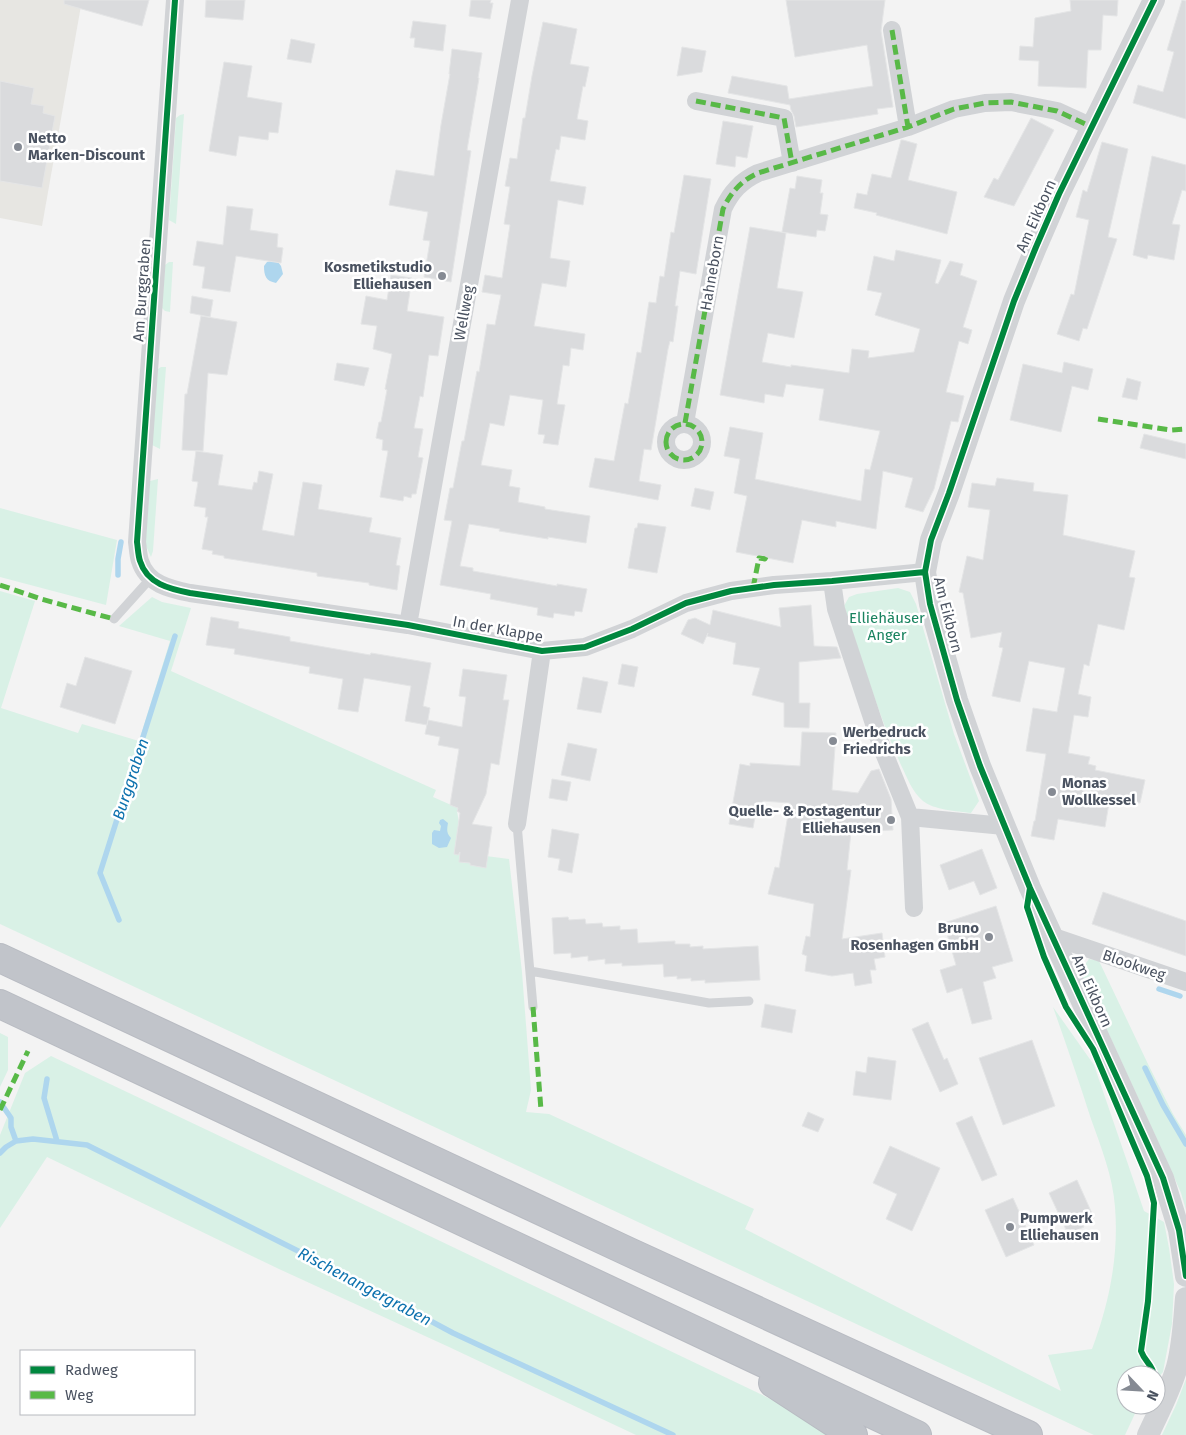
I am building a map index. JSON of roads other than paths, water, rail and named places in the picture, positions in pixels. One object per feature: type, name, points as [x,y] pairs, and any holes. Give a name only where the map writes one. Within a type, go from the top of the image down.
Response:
[{"type":"highway","points":[[0,958],[618,1247],[1027,1434]]},
{"type":"highway","points":[[0,1004],[917,1435]]},
{"type":"highway","points":[[692,1330],[853,1435]]},
{"type":"street","name":"Am Burggraben","points":[[150,579],[140,562],[137,542],[175,0]]},
{"type":"street","name":"Wellweg","points":[[408,625],[520,0]]},
{"type":"street","name":"Am Eikborn","points":[[1154,0],[1059,194],[1014,301],[949,493],[931,540],[925,572],[930,604],[957,700],[980,766],[1030,888],[1163,1178],[1179,1230],[1186,1276]]},
{"type":"street","points":[[892,30],[908,127]]},
{"type":"street","points":[[696,101],[784,118],[792,163]]},
{"type":"street","name":"Hahneborn","points":[[685,423],[723,209],[733,191],[750,177],[908,127],[954,109],[970,105],[1012,102],[1057,111],[1092,127]]},
{"type":"street","name":"In der Klappe","points":[[150,579],[168,588],[190,593],[408,625],[542,651],[585,647],[632,629],[686,603],[731,591],[774,585],[832,582],[925,572]]},
{"type":"street","points":[[832,582],[836,608],[882,748],[910,817],[914,908]]},
{"type":"street","name":"In der Klappe","points":[[517,824],[542,651]]},
{"type":"street","points":[[910,817],[1004,826]]},
{"type":"street","name":"Blookweg","points":[[1054,937],[1186,982]]},
{"type":"street","points":[[1148,1435],[1177,1366],[1184,1325],[1186,1298]]},
{"type":"lane","points":[[114,619],[150,579]]},
{"type":"lane","name":"In der Klappe","points":[[517,824],[533,1007]]},
{"type":"lane","points":[[530,970],[709,1003],[749,1001]]},
{"type":"water","points":[[267,262],[278,262],[283,274],[276,283],[266,278],[264,273],[264,266]]},
{"type":"water","points":[[443,819],[448,823],[447,829],[451,838],[447,847],[439,848],[432,844],[432,833],[434,830],[440,831],[441,826],[439,823]]},
{"type":"waterway","name":"Burggraben","points":[[118,575],[121,542]]},
{"type":"waterway","name":"Burggraben","points":[[119,920],[100,873],[175,636]]},
{"type":"waterway","points":[[1159,989],[1180,996]]},
{"type":"waterway","points":[[1145,1068],[1163,1105],[1186,1144]]},
{"type":"waterway","name":"Burggraben","points":[[47,1079],[44,1098],[57,1141]]},
{"type":"waterway","points":[[0,1102],[11,1118],[11,1127],[16,1141]]},
{"type":"waterway","name":"Rischenangergraben","points":[[0,1153],[16,1141],[33,1139],[87,1145],[326,1265],[453,1333],[673,1435]]},
{"type":"place","name":"Netto Marken-Discount","points":[[18,147]]},
{"type":"place","name":"Kosmetikstudio Elliehausen","points":[[442,276]]},
{"type":"place","name":"Werbedruck Friedrichs","points":[[833,741]]},
{"type":"place","name":"Monas Wollkessel","points":[[1052,792]]},
{"type":"place","name":"Quelle- & Postagentur Elliehausen","points":[[891,820]]},
{"type":"place","name":"Bruno Rosenhagen GmbH","points":[[989,937]]},
{"type":"place","name":"Pumpwerk Elliehausen","points":[[1010,1227]]},
{"type":"park label","name":"Elliehäuser Anger","points":[[887,626]]}]
